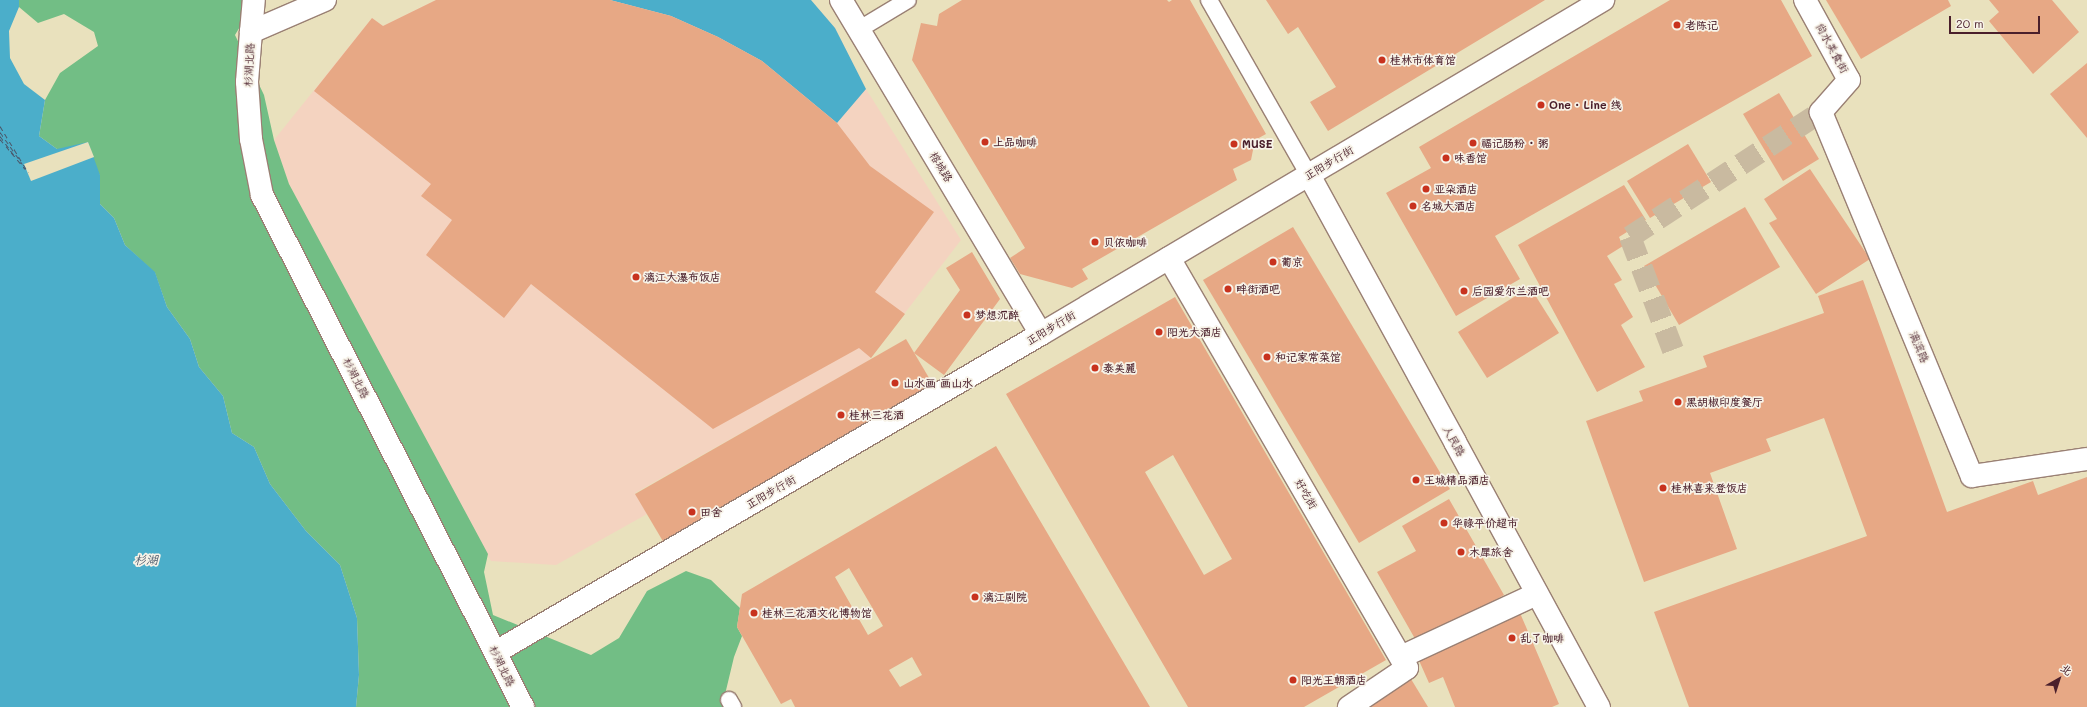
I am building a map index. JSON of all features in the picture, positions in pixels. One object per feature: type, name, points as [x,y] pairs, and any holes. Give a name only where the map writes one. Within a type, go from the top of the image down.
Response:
[{"type":"street","name":"杉湖北路","points":[[254,0],[247,82],[251,139],[262,194],[523,707]]},
{"type":"street","name":"杉湖北路","points":[[251,32],[324,0]]},
{"type":"street","name":"榕城路","points":[[840,0],[1041,334]]},
{"type":"street","name":"正阳步行街","points":[[496,652],[1041,334],[1603,0]]},
{"type":"street","name":"尚水美食街","points":[[1805,0],[1849,80],[1821,112]]},
{"type":"street","name":"漓滨路","points":[[1821,112],[1972,476],[2087,459]]},
{"type":"street","name":"人民路","points":[[1309,175],[1599,707]]},
{"type":"street","name":"好吃街","points":[[1169,258],[1401,657]]},
{"type":"street","points":[[1349,707],[1407,668],[1401,657],[1538,594]]},
{"type":"lane","points":[[858,30],[908,0]]},
{"type":"lane","points":[[1209,0],[1309,175]]},
{"type":"shaded area","name":"漓江大瀑布饭店","points":[[436,0],[811,0],[835,28],[866,89],[961,240],[868,361],[635,493],[647,514],[556,565],[491,561],[289,184],[274,140],[372,18],[383,26]]},
{"type":"green space","points":[[19,0],[256,0],[235,35],[264,95],[274,140],[289,184],[488,554],[484,572],[493,615],[591,655],[619,638],[647,591],[686,571],[711,580],[740,608],[737,627],[742,636],[734,657],[722,707],[356,707],[359,675],[357,618],[340,565],[306,531],[270,484],[254,447],[232,433],[223,396],[199,367],[190,339],[167,307],[155,273],[125,245],[114,218],[100,204],[100,175],[57,149],[39,136],[45,100],[60,73],[98,46],[94,32],[64,14],[38,23],[19,7]]},
{"type":"water","name":"杉湖","points":[[0,0],[19,0],[19,7],[9,31],[10,58],[24,84],[45,100],[39,136],[57,149],[88,142],[100,175],[100,204],[114,218],[125,245],[155,272],[167,307],[190,339],[199,367],[223,396],[232,433],[254,447],[270,484],[306,531],[340,565],[357,618],[359,675],[356,707],[0,707]]},
{"type":"water","points":[[610,0],[811,0],[835,28],[866,89],[837,123],[762,61],[718,37],[671,16]]},
{"type":"pier","points":[[88,142],[94,157],[31,181],[24,164]]},
{"type":"building","name":"漓江大瀑布饭店","points":[[436,0],[610,0],[671,16],[718,37],[762,61],[837,123],[870,166],[934,212],[875,292],[905,314],[871,358],[859,348],[713,429],[531,284],[504,318],[426,255],[452,220],[421,196],[431,184],[314,91],[372,18],[383,26]]},
{"type":"building","points":[[962,0],[1167,0],[1169,2],[1172,0],[1190,0],[1266,134],[1255,140],[1251,160],[1233,169],[1237,180],[1082,269],[1088,279],[1072,288],[1020,274],[1010,258],[1025,248],[912,60],[921,23],[937,26],[939,14]]},
{"type":"building","name":"桂林市体育馆","points":[[1266,0],[1545,0],[1328,131],[1310,102],[1336,87],[1298,27],[1288,34]]},
{"type":"building","points":[[1670,0],[1781,0],[1812,56],[1495,236],[1520,279],[1456,316],[1386,193],[1431,168],[1419,147]]},
{"type":"building","points":[[1826,0],[1948,0],[1951,6],[1861,59]]},
{"type":"building","points":[[1989,0],[2052,0],[2079,32],[2033,74],[1989,21],[1999,12]]},
{"type":"building","points":[[2087,63],[2087,138],[2050,94]]},
{"type":"building","points":[[1779,93],[1819,159],[1783,181],[1743,114]]},
{"type":"building","points":[[1688,144],[1711,182],[1650,218],[1627,181]]},
{"type":"building","points":[[1810,169],[1870,259],[1816,294],[1769,223],[1777,219],[1764,199]]},
{"type":"building","points":[[1624,185],[1646,220],[1619,237],[1623,246],[1607,256],[1622,280],[1614,284],[1633,317],[1621,325],[1645,367],[1597,392],[1518,245]]},
{"type":"building","points":[[1745,207],[1780,267],[1679,325],[1644,266]]},
{"type":"building","points":[[1293,227],[1450,489],[1359,543],[1203,280]]},
{"type":"building","points":[[972,252],[1000,299],[944,375],[914,353],[960,290],[946,268]]},
{"type":"building","name":"桂林喜来登饭店","points":[[1863,280],[1947,512],[2033,481],[2038,495],[2087,477],[2087,707],[1689,707],[1654,612],[1867,536],[1824,418],[1766,439],[1771,451],[1710,473],[1737,549],[1644,582],[1586,421],[1643,401],[1639,391],[1707,367],[1703,356],[1824,313],[1818,296]]},
{"type":"building","points":[[1530,287],[1559,333],[1487,378],[1458,332]]},
{"type":"building","points":[[1175,297],[1386,660],[1304,707],[1188,707],[1006,394]],"holes":[[[1173,455],[1232,559],[1204,575],[1145,472]]]},
{"type":"building","points":[[906,339],[935,388],[664,543],[635,494]]},
{"type":"building","name":"漓江剧院","points":[[996,446],[1150,707],[795,707],[791,699],[781,704],[737,627],[742,594]],"holes":[[[849,568],[883,626],[868,635],[835,577]],[[912,657],[922,675],[900,687],[889,670]]]},
{"type":"building","points":[[1449,499],[1504,595],[1418,644],[1377,572],[1416,551],[1402,526]]},
{"type":"building","points":[[1520,613],[1559,704],[1552,707],[1455,707],[1443,677],[1429,683],[1417,656]]},
{"type":"building","points":[[1411,679],[1428,707],[1366,707]]},
{"type":"ferry route","points":[[0,126],[28,172]]},
{"type":"ferry route","points":[[0,132],[22,164]]},
{"type":"ferry route","points":[[0,136],[16,158]]},
{"type":"ferry route","points":[[0,139],[25,169]]},
{"type":"tunnel","points":[[1673,350],[1630,237],[1821,112]]},
{"type":"place","name":"老陈记","points":[[1677,25]]},
{"type":"place","name":"桂林市体育馆","points":[[1382,60]]},
{"type":"place","name":"One · Line 线","points":[[1541,105]]},
{"type":"place","name":"上品咖啡","points":[[985,142]]},
{"type":"place","name":"福记肠粉 · 粥","points":[[1473,143]]},
{"type":"place","name":"MUSE","points":[[1234,144]]},
{"type":"place","name":"味香馆","points":[[1446,158]]},
{"type":"place","name":"亚朵酒店","points":[[1426,189]]},
{"type":"place","name":"名城大酒店","points":[[1413,206]]},
{"type":"place","name":"贝依咖啡","points":[[1095,242]]},
{"type":"place","name":"葡京","points":[[1273,262]]},
{"type":"place","name":"漓江大瀑布饭店","points":[[636,277]]},
{"type":"place","name":"畔街酒吧","points":[[1228,289]]},
{"type":"place","name":"后园爱尔兰酒吧","points":[[1464,291]]},
{"type":"place","name":"梦想沉醉","points":[[967,315]]},
{"type":"place","name":"阳光大酒店","points":[[1159,332]]},
{"type":"place","name":"和记家常菜馆","points":[[1267,357]]},
{"type":"place","name":"泰美麗","points":[[1095,368]]},
{"type":"place","name":"山水画 画山水","points":[[895,383]]},
{"type":"place","name":"黑胡椒印度餐厅","points":[[1678,402]]},
{"type":"place","name":"桂林三花酒","points":[[841,415]]},
{"type":"place","name":"王城精品酒店","points":[[1416,480]]},
{"type":"place","name":"桂林喜来登饭店","points":[[1663,488]]},
{"type":"place","name":"田舍","points":[[692,512]]},
{"type":"place","name":"华禄平价超市","points":[[1444,523]]},
{"type":"place","name":"木犀旅舍","points":[[1461,552]]},
{"type":"place","name":"漓江剧院","points":[[975,597]]},
{"type":"place","name":"桂林三花酒文化博物馆","points":[[754,613]]},
{"type":"place","name":"乱了咖啡","points":[[1512,638]]},
{"type":"place","name":"阳光王朝酒店","points":[[1293,680]]}]
